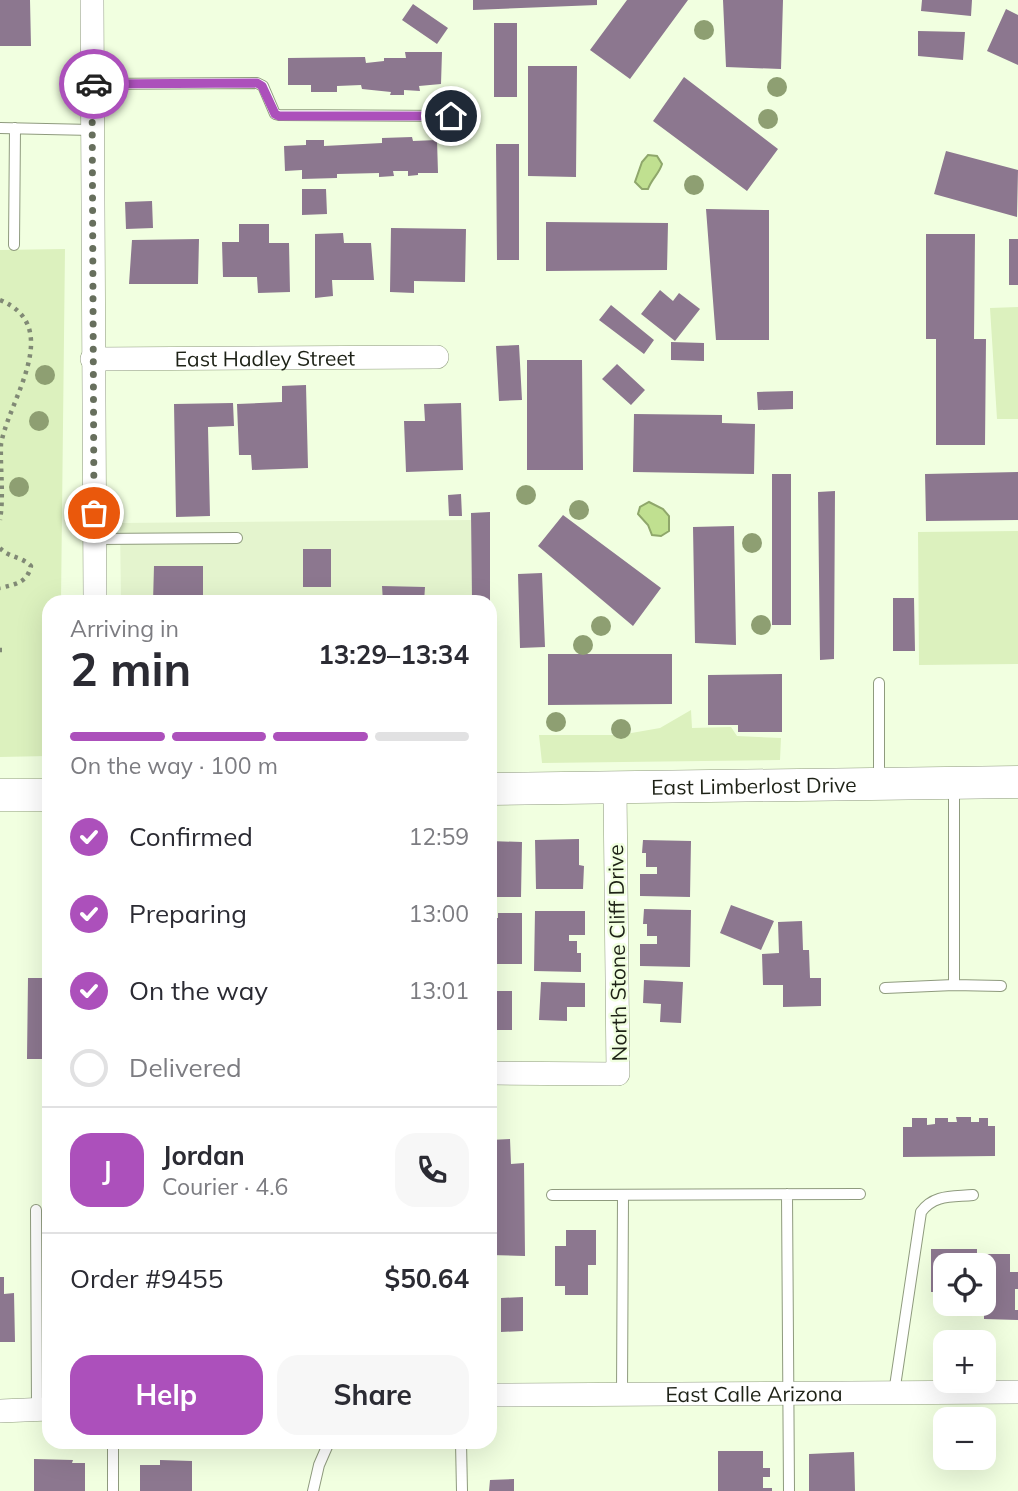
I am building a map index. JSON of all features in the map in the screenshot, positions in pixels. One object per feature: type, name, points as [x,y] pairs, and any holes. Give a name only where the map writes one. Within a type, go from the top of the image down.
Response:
[{"type":"street","points":[[92,0],[95,595]]},
{"type":"street","name":"East Hadley Street","points":[[92,359],[438,357]]},
{"type":"street","name":"East Limberlost Drive","points":[[497,789],[1018,782]]},
{"type":"street","name":"North Stone Cliff Drive","points":[[497,1073],[618,1074],[615,788]]},
{"type":"street","points":[[0,795],[42,794]]},
{"type":"street","name":"East Calle Arizona","points":[[497,1395],[1018,1392]]},
{"type":"street","points":[[0,1411],[42,1409]]},
{"type":"lane","points":[[92,84],[257,83],[262,86],[275,114],[279,116],[451,116]]},
{"type":"lane","points":[[0,128],[92,130]]},
{"type":"lane","points":[[14,245],[15,128]]},
{"type":"lane","points":[[94,539],[237,538]]},
{"type":"lane","points":[[879,683],[879,784]]},
{"type":"lane","points":[[954,783],[954,985]]},
{"type":"lane","points":[[885,988],[1001,986]]},
{"type":"lane","points":[[787,1194],[789,1491]]},
{"type":"lane","points":[[552,1195],[860,1194]]},
{"type":"lane","points":[[622,1395],[623,1195]]},
{"type":"lane","points":[[894,1393],[921,1212],[927,1203],[936,1198],[973,1195]]},
{"type":"lane","points":[[36,1210],[42,1381]]},
{"type":"lane","points":[[113,1449],[113,1491]]},
{"type":"lane","points":[[313,1491],[326,1449]]},
{"type":"lane","points":[[461,1449],[462,1491]]},
{"type":"path","points":[[0,300],[14,306],[29,327],[32,352],[2,443],[0,520]]},
{"type":"path","points":[[0,548],[6,555],[24,559],[31,566],[29,575],[23,581],[0,588]]},
{"type":"shaded area","points":[[648,155],[657,156],[662,164],[648,189],[642,189],[635,182],[642,162]]},
{"type":"shaded area","points":[[65,249],[61,595],[42,595],[42,756],[0,757],[0,250]]},
{"type":"shaded area","points":[[1018,307],[1018,419],[997,419],[990,308]]},
{"type":"shaded area","points":[[649,502],[663,509],[669,516],[669,531],[661,536],[652,535],[648,525],[638,514],[640,507]]},
{"type":"shaded area","points":[[471,520],[472,595],[121,595],[120,523]]},
{"type":"shaded area","points":[[1018,531],[1018,664],[919,665],[918,532]]},
{"type":"shaded area","points":[[691,710],[692,728],[731,727],[737,736],[781,738],[780,760],[542,763],[539,735],[620,735],[660,728]]},
{"type":"building","points":[[0,0],[30,0],[31,46],[0,46]]},
{"type":"building","points":[[473,0],[597,0],[597,5],[473,10]]},
{"type":"building","points":[[627,0],[688,0],[630,79],[590,50]]},
{"type":"building","points":[[723,0],[783,0],[781,69],[726,67]]},
{"type":"building","points":[[922,0],[972,0],[971,16],[921,11]]},
{"type":"building","points":[[413,4],[448,28],[437,44],[402,20]]},
{"type":"building","points":[[1006,9],[1018,15],[1018,65],[987,51]]},
{"type":"building","points":[[494,23],[517,23],[517,97],[494,97]]},
{"type":"building","points":[[918,31],[965,32],[963,60],[918,56]]},
{"type":"building","points":[[405,52],[442,52],[441,84],[419,86],[420,91],[404,90],[404,95],[362,89],[361,85],[337,86],[337,92],[311,92],[311,85],[288,85],[288,58],[365,57],[366,63],[384,61],[384,58],[406,58]]},
{"type":"building","points":[[528,66],[577,66],[576,177],[528,176]]},
{"type":"building","points":[[684,77],[778,149],[747,191],[653,121]]},
{"type":"building","points":[[412,137],[413,141],[437,140],[438,173],[408,176],[408,171],[393,171],[394,176],[379,177],[379,173],[337,174],[337,178],[302,179],[302,170],[285,171],[284,146],[306,145],[306,140],[324,140],[324,146],[382,143],[382,138]]},
{"type":"building","points":[[496,144],[519,144],[519,260],[497,260]]},
{"type":"building","points":[[946,151],[1018,170],[1017,217],[934,194]]},
{"type":"building","points":[[302,189],[326,189],[327,214],[302,215]]},
{"type":"building","points":[[152,201],[153,228],[126,229],[125,202]]},
{"type":"building","points":[[706,209],[769,210],[769,340],[716,340]]},
{"type":"building","points":[[546,222],[668,223],[667,270],[546,271]]},
{"type":"building","points":[[239,224],[269,224],[269,243],[289,243],[290,292],[258,293],[257,277],[223,277],[222,242],[239,242]]},
{"type":"building","points":[[391,228],[466,229],[465,282],[414,281],[414,293],[390,292]]},
{"type":"building","points":[[343,233],[344,243],[371,243],[374,280],[332,280],[333,296],[315,298],[315,234]]},
{"type":"building","points":[[926,234],[975,234],[974,339],[986,339],[985,445],[936,445],[936,339],[926,339]]},
{"type":"building","points":[[199,239],[198,284],[129,284],[132,240]]},
{"type":"building","points":[[1009,239],[1018,239],[1018,285],[1009,285]]},
{"type":"building","points":[[660,290],[673,301],[679,293],[700,309],[675,341],[641,314]]},
{"type":"building","points":[[611,305],[654,340],[644,354],[599,320]]},
{"type":"building","points":[[671,342],[704,343],[704,361],[671,360]]},
{"type":"building","points":[[519,345],[522,400],[499,401],[496,346]]},
{"type":"building","points":[[527,360],[582,360],[583,470],[527,470]]},
{"type":"building","points":[[617,364],[645,390],[631,405],[602,379]]},
{"type":"building","points":[[306,385],[308,468],[252,470],[251,455],[239,455],[237,404],[282,402],[282,386]]},
{"type":"building","points":[[793,391],[793,409],[758,410],[757,392]]},
{"type":"building","points":[[233,403],[234,426],[208,427],[210,516],[176,517],[174,404]]},
{"type":"building","points":[[461,403],[463,470],[406,472],[404,421],[425,421],[424,404]]},
{"type":"building","points":[[634,414],[722,415],[722,423],[755,424],[754,474],[633,472]]},
{"type":"building","points":[[1018,472],[1018,520],[926,521],[925,474]]},
{"type":"building","points":[[772,474],[791,474],[791,625],[772,625]]},
{"type":"building","points":[[835,491],[834,659],[820,660],[818,492]]},
{"type":"building","points":[[461,494],[462,516],[449,516],[448,495]]},
{"type":"building","points":[[490,512],[490,595],[472,595],[471,513]]},
{"type":"building","points":[[563,515],[661,588],[633,626],[538,546]]},
{"type":"building","points":[[734,526],[736,645],[695,643],[693,527]]},
{"type":"building","points":[[303,549],[331,549],[331,587],[303,587]]},
{"type":"building","points":[[154,566],[203,566],[203,595],[153,595]]},
{"type":"building","points":[[542,573],[545,647],[520,648],[518,574]]},
{"type":"building","points":[[382,586],[425,587],[424,595],[383,595]]},
{"type":"building","points":[[893,598],[914,598],[915,651],[893,651]]},
{"type":"building","points":[[548,654],[672,654],[672,704],[548,705]]},
{"type":"building","points":[[782,674],[782,732],[738,732],[738,725],[708,725],[708,675]]},
{"type":"building","points":[[579,839],[579,865],[584,866],[583,889],[536,889],[535,840]]},
{"type":"building","points":[[643,840],[691,841],[690,897],[640,896],[640,874],[657,874],[657,867],[646,867],[646,853],[642,853]]},
{"type":"building","points":[[497,841],[522,842],[521,897],[497,897]]},
{"type":"building","points":[[731,905],[774,921],[761,950],[720,933]]},
{"type":"building","points":[[644,909],[691,910],[690,967],[640,966],[640,944],[657,944],[657,936],[647,936],[647,924],[643,924]]},
{"type":"building","points":[[535,911],[585,911],[585,935],[569,935],[569,941],[577,941],[577,953],[581,953],[581,972],[534,971]]},
{"type":"building","points":[[498,913],[522,913],[522,964],[497,964]]},
{"type":"building","points":[[802,921],[803,950],[809,950],[810,978],[821,978],[821,1006],[783,1007],[783,985],[763,985],[762,954],[779,953],[778,922]]},
{"type":"building","points":[[28,978],[42,978],[42,1059],[27,1059]]},
{"type":"building","points":[[644,980],[683,982],[681,1023],[660,1022],[661,1004],[643,1003]]},
{"type":"building","points":[[541,982],[585,983],[585,1007],[567,1007],[567,1021],[539,1020]]},
{"type":"building","points":[[497,991],[512,991],[512,1030],[497,1030]]},
{"type":"building","points":[[956,1117],[971,1117],[971,1122],[988,1118],[988,1126],[995,1126],[995,1156],[903,1157],[903,1127],[912,1127],[912,1118],[927,1118],[927,1125],[935,1124],[935,1118],[948,1118],[948,1122],[957,1122]]},
{"type":"building","points":[[510,1139],[511,1164],[524,1163],[525,1256],[497,1255],[497,1140]]},
{"type":"building","points":[[566,1230],[596,1230],[596,1265],[588,1265],[588,1295],[565,1295],[565,1286],[555,1286],[555,1246],[566,1246]]},
{"type":"building","points":[[931,1249],[977,1249],[977,1253],[933,1253],[931,1292]]},
{"type":"building","points":[[996,1254],[1010,1254],[1010,1272],[1018,1272],[1015,1310],[1018,1310],[1018,1320],[984,1319],[984,1316],[996,1316]]},
{"type":"building","points":[[0,1277],[4,1277],[4,1294],[14,1293],[15,1342],[0,1342]]},
{"type":"building","points":[[523,1297],[523,1331],[501,1332],[501,1298]]},
{"type":"building","points":[[718,1451],[763,1451],[763,1468],[770,1468],[770,1477],[763,1477],[763,1488],[772,1488],[772,1491],[718,1491]]},
{"type":"building","points":[[854,1452],[855,1491],[809,1491],[809,1454]]},
{"type":"building","points":[[34,1459],[85,1463],[85,1491],[34,1491]]},
{"type":"building","points":[[160,1460],[192,1461],[192,1491],[140,1491],[140,1465],[160,1465]]},
{"type":"building","points":[[514,1479],[514,1491],[489,1491],[490,1480]]},
{"type":"way so far","points":[[94,84],[94,513]]},
{"type":"route","points":[[94,84],[257,83],[262,86],[275,114],[279,116],[451,116]]}]
